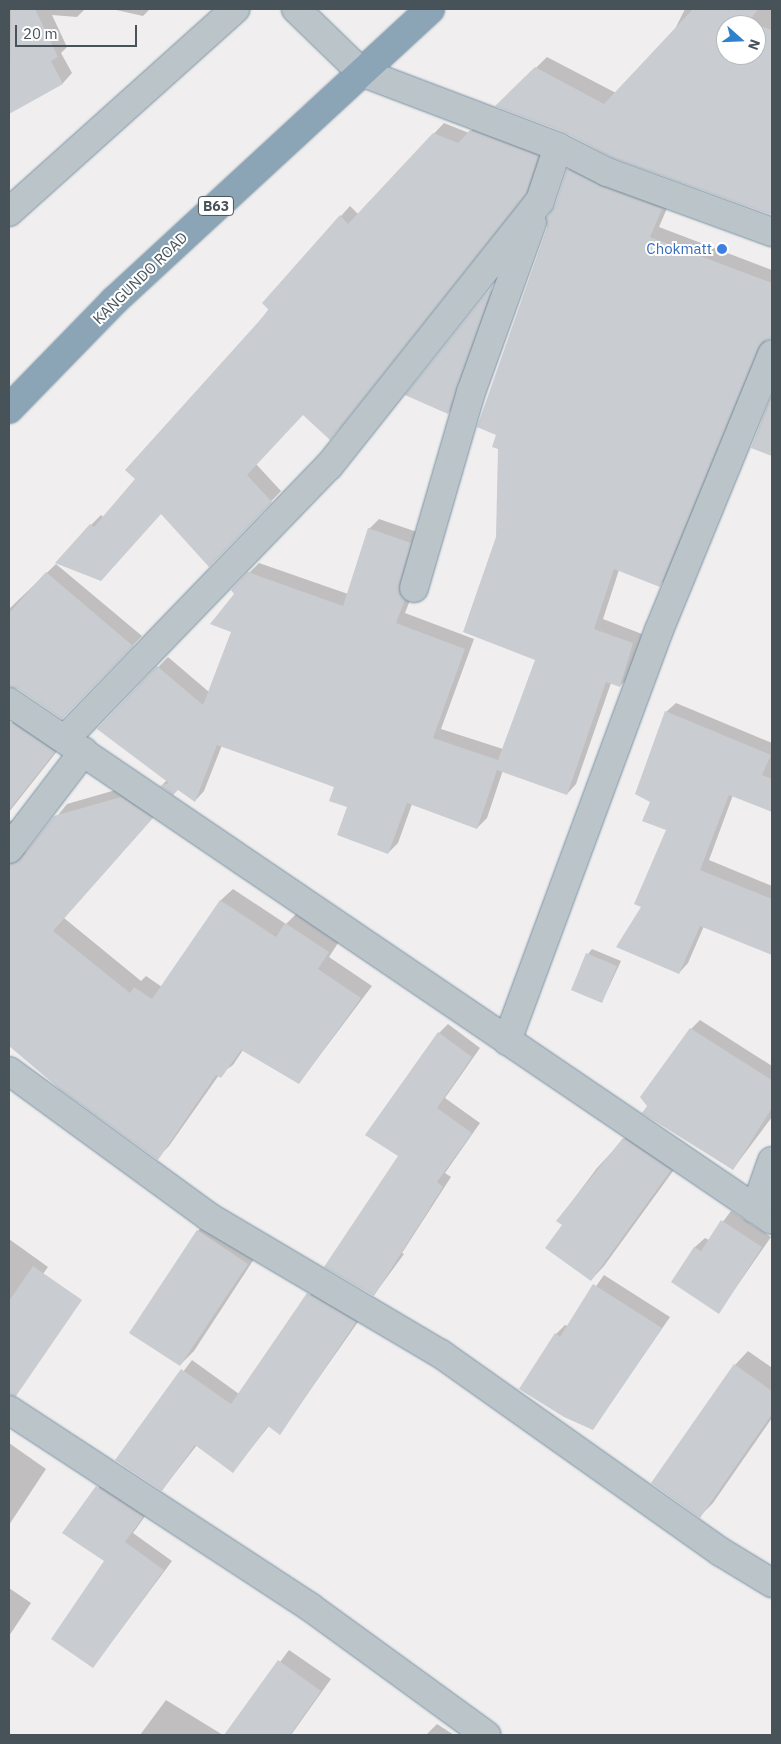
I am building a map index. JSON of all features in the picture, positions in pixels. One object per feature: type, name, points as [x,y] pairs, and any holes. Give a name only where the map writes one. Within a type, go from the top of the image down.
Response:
[{"type":"highway","name":"KANGUNDO ROAD","points":[[9,409],[114,301],[430,9]]},
{"type":"street","points":[[9,212],[235,9]]},
{"type":"street","points":[[296,9],[361,72],[558,147],[607,172],[772,232]]},
{"type":"street","points":[[414,588],[471,392],[558,147]]},
{"type":"street","points":[[9,849],[74,745],[330,466],[540,201]]},
{"type":"street","points":[[507,1041],[659,630],[772,354]]},
{"type":"street","points":[[9,702],[764,1215],[772,1161]]},
{"type":"street","points":[[9,1071],[209,1217],[442,1354],[721,1552],[772,1583]]},
{"type":"street","points":[[9,1410],[310,1608],[486,1735]]},
{"type":"building","points":[[11,9],[35,9],[58,57],[51,61],[63,84],[9,114]]},
{"type":"building","points":[[693,9],[758,9],[754,15],[716,15],[716,65],[766,65],[766,28],[772,30],[772,215],[613,158],[564,132],[495,106],[535,67],[604,104]]},
{"type":"building","points":[[470,130],[538,156],[526,193],[330,440],[303,415],[247,475],[272,502],[209,567],[161,514],[101,581],[55,563],[90,524],[94,527],[135,479],[125,470],[269,310],[262,303],[340,215],[348,224],[433,133],[458,143]]},
{"type":"building","points":[[567,169],[602,187],[662,209],[650,237],[772,283],[772,339],[763,341],[758,348],[660,587],[614,569],[594,629],[633,643],[620,687],[606,682],[567,795],[497,770],[477,829],[407,803],[388,854],[337,835],[347,807],[329,801],[334,787],[217,745],[195,802],[178,790],[173,795],[160,786],[169,783],[97,729],[157,666],[203,705],[231,632],[210,624],[234,594],[231,590],[248,572],[343,606],[368,528],[411,543],[399,584],[399,592],[405,600],[396,623],[465,649],[433,738],[498,760],[535,660],[463,632],[496,537],[498,449],[492,447],[496,435],[477,427],[547,228],[546,218],[555,206]]},
{"type":"building","points":[[493,285],[448,414],[405,395]]},
{"type":"building","points":[[772,395],[772,456],[751,448]]},
{"type":"building","points":[[46,572],[133,646],[62,719],[18,689],[9,687],[9,613]]},
{"type":"building","points":[[665,711],[771,755],[762,775],[772,779],[772,812],[729,795],[700,870],[772,899],[772,955],[700,926],[679,974],[616,947],[641,907],[634,904],[666,830],[642,821],[650,802],[635,794]]},
{"type":"building","points":[[9,721],[55,752],[9,810]]},
{"type":"building","points":[[121,797],[153,818],[53,931],[130,993],[134,987],[152,999],[220,900],[276,937],[285,923],[329,952],[318,969],[361,998],[299,1084],[241,1050],[221,1078],[216,1075],[158,1160],[61,1090],[9,1046],[9,864],[21,858],[54,816]]},
{"type":"building","points":[[586,953],[617,966],[602,1003],[571,990]]},
{"type":"building","points":[[690,1028],[772,1080],[772,1108],[733,1170],[642,1113],[647,1106],[640,1097]]},
{"type":"building","points":[[438,1032],[472,1057],[437,1108],[472,1133],[437,1182],[443,1187],[374,1296],[324,1267],[398,1156],[365,1135]]},
{"type":"building","points":[[623,1138],[671,1170],[591,1281],[545,1248],[562,1225],[556,1221]]},
{"type":"building","points":[[721,1220],[762,1247],[719,1314],[671,1282],[694,1247],[701,1251]]},
{"type":"building","points":[[197,1230],[248,1264],[180,1366],[129,1333]]},
{"type":"building","points":[[33,1266],[82,1300],[16,1396],[9,1395],[9,1301]]},
{"type":"building","points":[[593,1284],[662,1328],[593,1430],[564,1417],[519,1389],[555,1333],[560,1337]]},
{"type":"building","points":[[307,1293],[356,1322],[280,1435],[268,1426],[233,1473],[195,1445],[162,1491],[115,1460],[181,1369],[231,1404]]},
{"type":"building","points":[[734,1364],[772,1391],[772,1414],[700,1518],[651,1483]]},
{"type":"building","points":[[96,1486],[143,1517],[125,1542],[164,1570],[93,1668],[51,1639],[104,1561],[62,1533]]},
{"type":"building","points":[[278,1660],[321,1691],[290,1735],[224,1735]]},
{"type":"place","name":"Chokmatt","points":[[722,249]]}]
